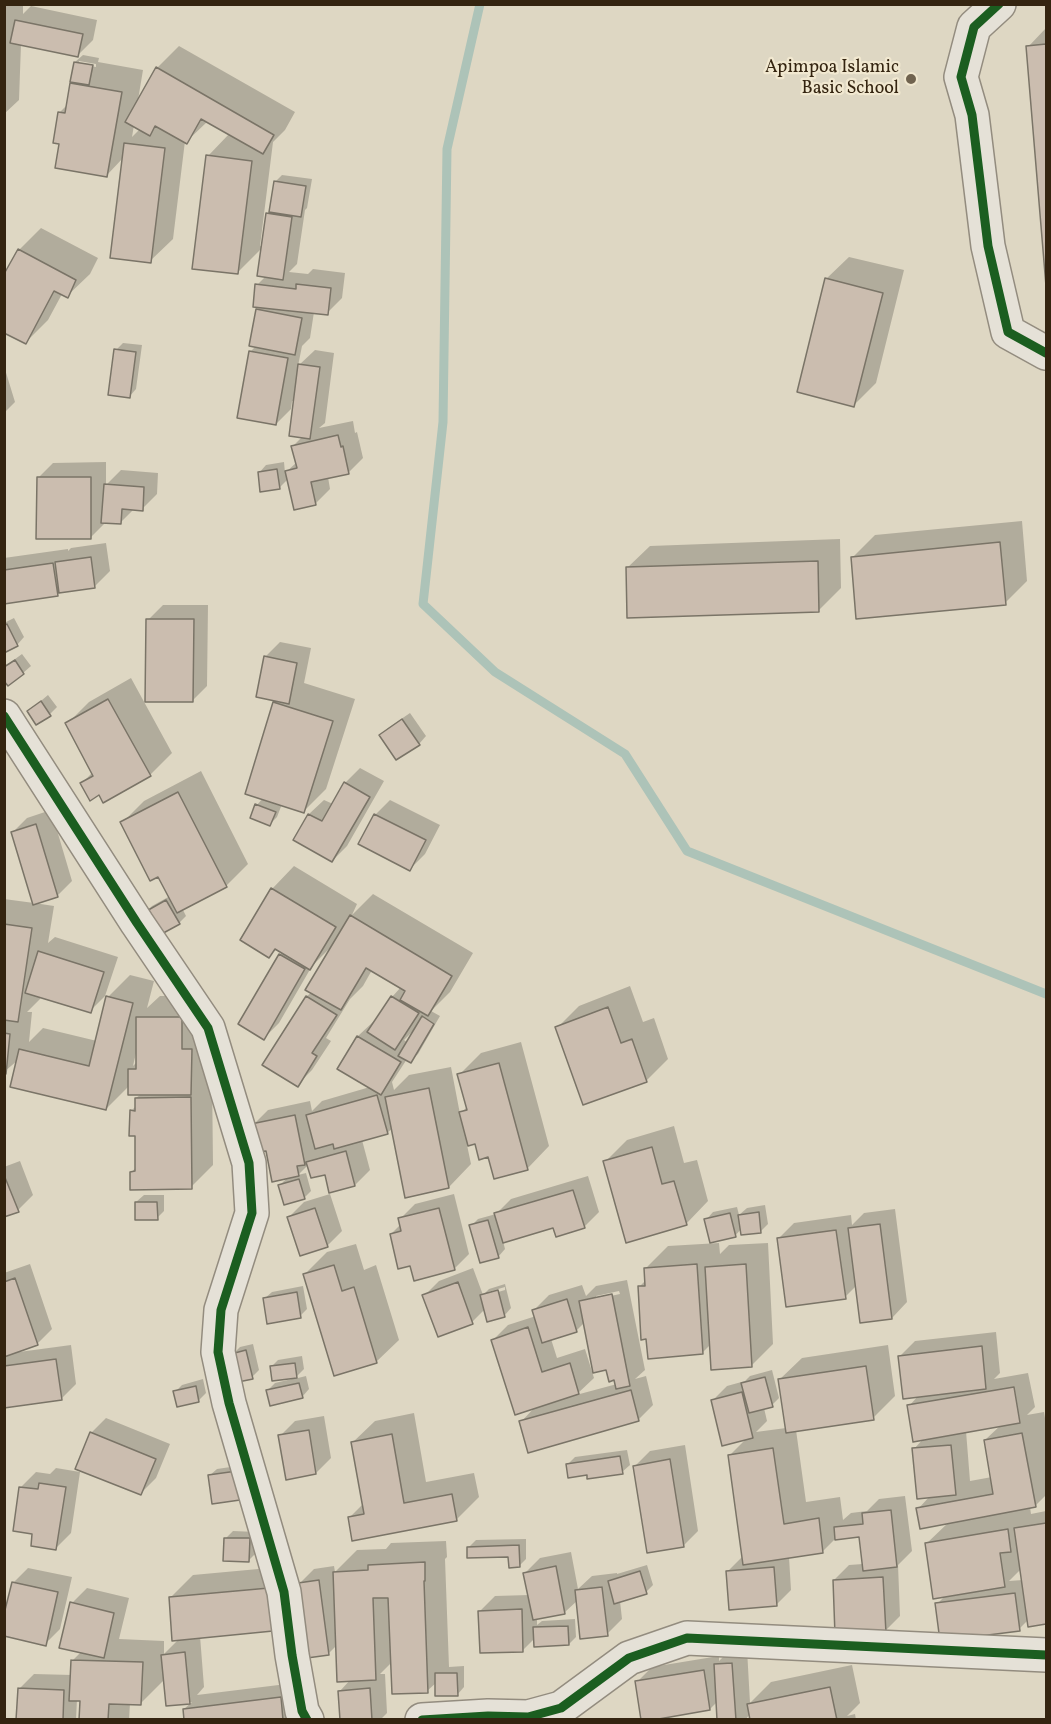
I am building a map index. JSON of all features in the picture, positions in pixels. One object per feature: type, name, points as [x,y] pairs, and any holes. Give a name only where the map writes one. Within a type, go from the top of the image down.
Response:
[{"type":"street","points":[[999,4],[974,27],[961,77],[972,115],[988,246],[1008,332],[1047,353]]},
{"type":"street","points":[[4,716],[207,1028],[249,1163],[252,1213],[221,1310],[218,1352],[229,1403],[284,1592],[302,1711],[307,1719]]},
{"type":"street","points":[[422,1719],[528,1717],[561,1708],[629,1659],[687,1638],[1047,1655]]},
{"type":"building","points":[[15,20],[83,34],[78,57],[10,43]]},
{"type":"building","points":[[1046,44],[1046,286],[1026,46]]},
{"type":"building","points":[[74,62],[93,65],[89,85],[70,82]]},
{"type":"building","points":[[156,67],[274,135],[263,154],[201,119],[187,144],[155,126],[150,136],[125,122]]},
{"type":"building","points":[[70,83],[122,92],[107,177],[55,168],[59,144],[53,143],[58,112],[65,113]]},
{"type":"building","points":[[124,143],[165,148],[151,263],[110,258]]},
{"type":"building","points":[[206,155],[252,161],[238,274],[192,269]]},
{"type":"building","points":[[274,181],[306,186],[301,217],[269,212]]},
{"type":"building","points":[[266,213],[292,217],[283,280],[257,276]]},
{"type":"building","points":[[18,249],[76,280],[68,298],[54,291],[26,344],[4,333],[4,274]]},
{"type":"building","points":[[825,278],[883,293],[854,407],[797,392]]},
{"type":"building","points":[[255,284],[296,289],[296,284],[331,288],[328,315],[253,307]]},
{"type":"building","points":[[256,309],[302,318],[295,355],[249,346]]},
{"type":"building","points":[[114,349],[136,352],[130,398],[108,395]]},
{"type":"building","points":[[249,351],[288,358],[276,425],[237,418]]},
{"type":"building","points":[[298,364],[320,367],[310,439],[289,436]]},
{"type":"building","points":[[338,435],[341,447],[343,446],[349,474],[311,482],[316,505],[294,510],[285,471],[297,468],[291,446]]},
{"type":"building","points":[[277,469],[280,489],[260,492],[258,472]]},
{"type":"building","points":[[37,477],[91,477],[91,539],[36,539]]},
{"type":"building","points":[[104,484],[144,487],[143,511],[122,509],[121,524],[101,523]]},
{"type":"building","points":[[1000,542],[1006,605],[856,619],[851,557]]},
{"type":"building","points":[[91,557],[95,588],[59,593],[55,562]]},
{"type":"building","points":[[818,561],[819,612],[627,618],[626,567]]},
{"type":"building","points":[[53,563],[58,596],[4,604],[4,570]]},
{"type":"building","points":[[146,619],[194,619],[193,702],[145,702]]},
{"type":"building","points":[[7,624],[18,646],[4,653],[4,626]]},
{"type":"building","points":[[264,656],[297,663],[289,704],[256,697]]},
{"type":"building","points":[[15,660],[24,674],[8,686],[4,681],[4,667]]},
{"type":"building","points":[[108,699],[151,776],[103,803],[99,795],[90,801],[80,783],[93,776],[65,723]]},
{"type":"building","points":[[41,701],[51,716],[36,725],[27,711]]},
{"type":"building","points":[[273,702],[333,721],[304,813],[245,794]]},
{"type":"building","points":[[402,719],[420,745],[396,760],[379,735]]},
{"type":"building","points":[[344,782],[370,797],[332,862],[293,840],[308,814],[322,821]]},
{"type":"building","points":[[178,792],[227,887],[177,913],[158,877],[150,881],[120,822]]},
{"type":"building","points":[[255,804],[276,812],[270,826],[250,818]]},
{"type":"building","points":[[374,814],[426,840],[410,871],[358,844]]},
{"type":"building","points":[[36,824],[58,897],[33,905],[11,832]]},
{"type":"building","points":[[271,888],[336,927],[310,970],[275,949],[269,958],[240,940]]},
{"type":"building","points":[[166,900],[180,924],[156,937],[143,913]]},
{"type":"building","points":[[350,915],[452,976],[428,1016],[400,1000],[405,991],[366,968],[341,1010],[305,990]]},
{"type":"building","points":[[4,924],[32,928],[18,1022],[4,1020]]},
{"type":"building","points":[[38,951],[104,972],[91,1013],[25,993]]},
{"type":"building","points":[[279,954],[305,969],[264,1040],[238,1024]]},
{"type":"building","points":[[106,996],[133,1003],[106,1110],[10,1087],[19,1049],[89,1066]]},
{"type":"building","points":[[306,996],[337,1015],[312,1053],[317,1056],[298,1087],[262,1065]]},
{"type":"building","points":[[391,996],[419,1013],[395,1050],[367,1032]]},
{"type":"building","points":[[608,1007],[621,1043],[632,1039],[647,1082],[583,1105],[555,1027]]},
{"type":"building","points":[[422,1016],[434,1024],[411,1063],[398,1056]]},
{"type":"building","points":[[136,1017],[182,1017],[182,1049],[192,1049],[191,1095],[128,1095],[128,1069],[136,1069]]},
{"type":"building","points":[[4,1033],[10,1034],[6,1074],[4,1073]]},
{"type":"building","points":[[357,1036],[401,1062],[381,1095],[337,1069]]},
{"type":"building","points":[[499,1063],[528,1170],[494,1179],[488,1157],[479,1160],[475,1144],[468,1146],[459,1112],[467,1110],[457,1074]]},
{"type":"building","points":[[429,1088],[449,1188],[405,1198],[385,1097]]},
{"type":"building","points":[[377,1095],[388,1134],[334,1149],[333,1144],[315,1149],[306,1115]]},
{"type":"building","points":[[191,1097],[192,1189],[130,1190],[130,1172],[135,1171],[135,1136],[129,1136],[130,1110],[135,1111],[135,1098]]},
{"type":"building","points":[[295,1115],[305,1165],[297,1166],[299,1176],[272,1182],[266,1151],[257,1152],[251,1124]]},
{"type":"building","points":[[652,1147],[662,1184],[674,1181],[687,1225],[626,1243],[603,1161]]},
{"type":"building","points":[[346,1151],[355,1186],[329,1193],[325,1175],[311,1178],[306,1162]]},
{"type":"building","points":[[4,1175],[19,1212],[4,1217]]},
{"type":"building","points":[[299,1179],[305,1199],[284,1205],[278,1185]]},
{"type":"building","points":[[573,1190],[585,1228],[556,1237],[553,1228],[503,1243],[494,1213]]},
{"type":"building","points":[[135,1202],[157,1202],[158,1220],[135,1220]]},
{"type":"building","points":[[315,1208],[328,1247],[300,1256],[287,1217]]},
{"type":"building","points":[[439,1208],[455,1270],[414,1281],[410,1266],[398,1269],[390,1234],[401,1231],[398,1218]]},
{"type":"building","points":[[759,1212],[761,1233],[741,1235],[738,1215]]},
{"type":"building","points":[[730,1213],[736,1237],[710,1243],[704,1219]]},
{"type":"building","points":[[488,1220],[499,1258],[480,1263],[469,1225]]},
{"type":"building","points":[[880,1224],[892,1319],[860,1323],[848,1228]]},
{"type":"building","points":[[836,1230],[846,1299],[786,1307],[777,1238]]},
{"type":"building","points":[[697,1264],[703,1354],[648,1359],[646,1339],[641,1340],[638,1286],[645,1286],[644,1268]]},
{"type":"building","points":[[746,1264],[752,1367],[711,1370],[705,1267]]},
{"type":"building","points":[[334,1265],[342,1291],[354,1287],[377,1363],[334,1376],[303,1274]]},
{"type":"building","points":[[15,1278],[38,1345],[4,1357],[4,1282]]},
{"type":"building","points":[[458,1282],[473,1324],[438,1337],[422,1295]]},
{"type":"building","points":[[498,1290],[505,1317],[487,1322],[480,1295]]},
{"type":"building","points":[[297,1292],[301,1318],[267,1324],[263,1298]]},
{"type":"building","points":[[612,1294],[630,1386],[616,1389],[614,1380],[609,1382],[606,1370],[593,1373],[579,1301]]},
{"type":"building","points":[[567,1299],[577,1332],[542,1343],[532,1310]]},
{"type":"building","points":[[528,1327],[542,1372],[570,1363],[579,1394],[515,1415],[491,1340]]},
{"type":"building","points":[[982,1346],[986,1389],[903,1399],[898,1356]]},
{"type":"building","points":[[246,1350],[253,1379],[238,1382],[231,1354]]},
{"type":"building","points":[[56,1359],[62,1400],[4,1408],[4,1366]]},
{"type":"building","points":[[295,1363],[297,1378],[272,1381],[270,1366]]},
{"type":"building","points":[[866,1366],[874,1420],[786,1433],[778,1379]]},
{"type":"building","points":[[765,1377],[773,1407],[749,1413],[741,1383]]},
{"type":"building","points":[[299,1383],[303,1398],[270,1406],[266,1390]]},
{"type":"building","points":[[196,1386],[199,1402],[177,1407],[173,1391]]},
{"type":"building","points":[[1014,1387],[1020,1423],[913,1442],[907,1405]]},
{"type":"building","points":[[631,1390],[639,1421],[528,1453],[519,1421]]},
{"type":"building","points":[[742,1392],[753,1438],[722,1446],[711,1400]]},
{"type":"building","points":[[309,1430],[316,1474],[286,1480],[278,1435]]},
{"type":"building","points":[[90,1432],[156,1459],[141,1495],[75,1469]]},
{"type":"building","points":[[1022,1433],[1036,1507],[920,1529],[916,1508],[993,1494],[984,1440]]},
{"type":"building","points":[[392,1434],[404,1503],[452,1494],[457,1521],[352,1541],[348,1517],[364,1514],[351,1442]]},
{"type":"building","points":[[951,1445],[956,1495],[917,1499],[912,1448]]},
{"type":"building","points":[[773,1448],[784,1524],[819,1518],[823,1553],[743,1565],[728,1455]]},
{"type":"building","points":[[620,1456],[623,1474],[587,1479],[587,1475],[568,1478],[566,1464]]},
{"type":"building","points":[[670,1459],[684,1547],[647,1553],[633,1466]]},
{"type":"building","points":[[237,1471],[240,1500],[212,1504],[208,1475]]},
{"type":"building","points":[[39,1483],[66,1487],[56,1550],[31,1546],[32,1534],[13,1531],[19,1487],[38,1489]]},
{"type":"building","points":[[891,1510],[897,1567],[863,1571],[859,1537],[835,1540],[834,1527],[863,1524],[862,1513]]},
{"type":"building","points":[[1046,1523],[1046,1624],[1028,1627],[1014,1528]]},
{"type":"building","points":[[1008,1529],[1011,1552],[1000,1553],[1005,1587],[933,1599],[925,1543]]},
{"type":"building","points":[[224,1538],[250,1538],[249,1562],[223,1561]]},
{"type":"building","points":[[519,1545],[520,1567],[509,1568],[508,1557],[467,1558],[467,1547]]},
{"type":"building","points":[[425,1562],[428,1693],[392,1694],[388,1598],[373,1598],[376,1680],[337,1682],[333,1572],[368,1570],[368,1565]]},
{"type":"building","points":[[556,1566],[565,1614],[533,1620],[523,1573]]},
{"type":"building","points":[[774,1567],[777,1606],[729,1610],[726,1571]]},
{"type":"building","points":[[640,1571],[647,1594],[614,1604],[608,1581]]},
{"type":"building","points":[[883,1577],[886,1633],[835,1635],[833,1580]]},
{"type":"building","points":[[319,1580],[329,1655],[307,1658],[298,1583]]},
{"type":"building","points":[[12,1582],[58,1592],[46,1646],[4,1636],[4,1614]]},
{"type":"building","points":[[602,1587],[608,1636],[580,1639],[575,1590]]},
{"type":"building","points":[[269,1588],[273,1631],[172,1641],[169,1597]]},
{"type":"building","points":[[1015,1593],[1020,1631],[940,1641],[935,1603]]},
{"type":"building","points":[[70,1602],[114,1613],[104,1658],[59,1648]]},
{"type":"building","points":[[522,1609],[523,1652],[480,1653],[478,1611]]},
{"type":"building","points":[[568,1626],[569,1645],[534,1647],[533,1627]]},
{"type":"building","points":[[185,1652],[190,1704],[166,1706],[161,1655]]},
{"type":"building","points":[[71,1660],[143,1662],[141,1705],[109,1704],[108,1720],[79,1720],[80,1701],[69,1701]]},
{"type":"building","points":[[732,1663],[736,1720],[717,1720],[714,1664]]},
{"type":"building","points":[[704,1670],[710,1710],[641,1720],[635,1681]]},
{"type":"building","points":[[435,1673],[457,1673],[458,1696],[435,1696]]},
{"type":"building","points":[[830,1687],[837,1720],[750,1720],[747,1704]]},
{"type":"building","points":[[18,1688],[64,1690],[63,1720],[16,1720]]},
{"type":"building","points":[[370,1688],[372,1720],[340,1720],[338,1691]]},
{"type":"building","points":[[281,1697],[283,1720],[184,1720],[183,1709]]},
{"type":"waterway","points":[[480,4],[447,149],[443,422],[423,604],[495,672],[625,754],[687,851],[1046,994]]},
{"type":"cycle path","points":[[999,4],[974,27],[961,77],[972,115],[988,246],[1008,332],[1046,353]]},
{"type":"cycle path","points":[[4,716],[137,923],[208,1028],[249,1163],[252,1213],[221,1310],[218,1352],[229,1403],[284,1592],[302,1711],[307,1720]]},
{"type":"cycle path","points":[[422,1720],[488,1716],[528,1717],[561,1708],[629,1658],[687,1638],[1046,1655]]},
{"type":"place","name":"Apimpoa Islamic Basic School","points":[[911,79]]}]
